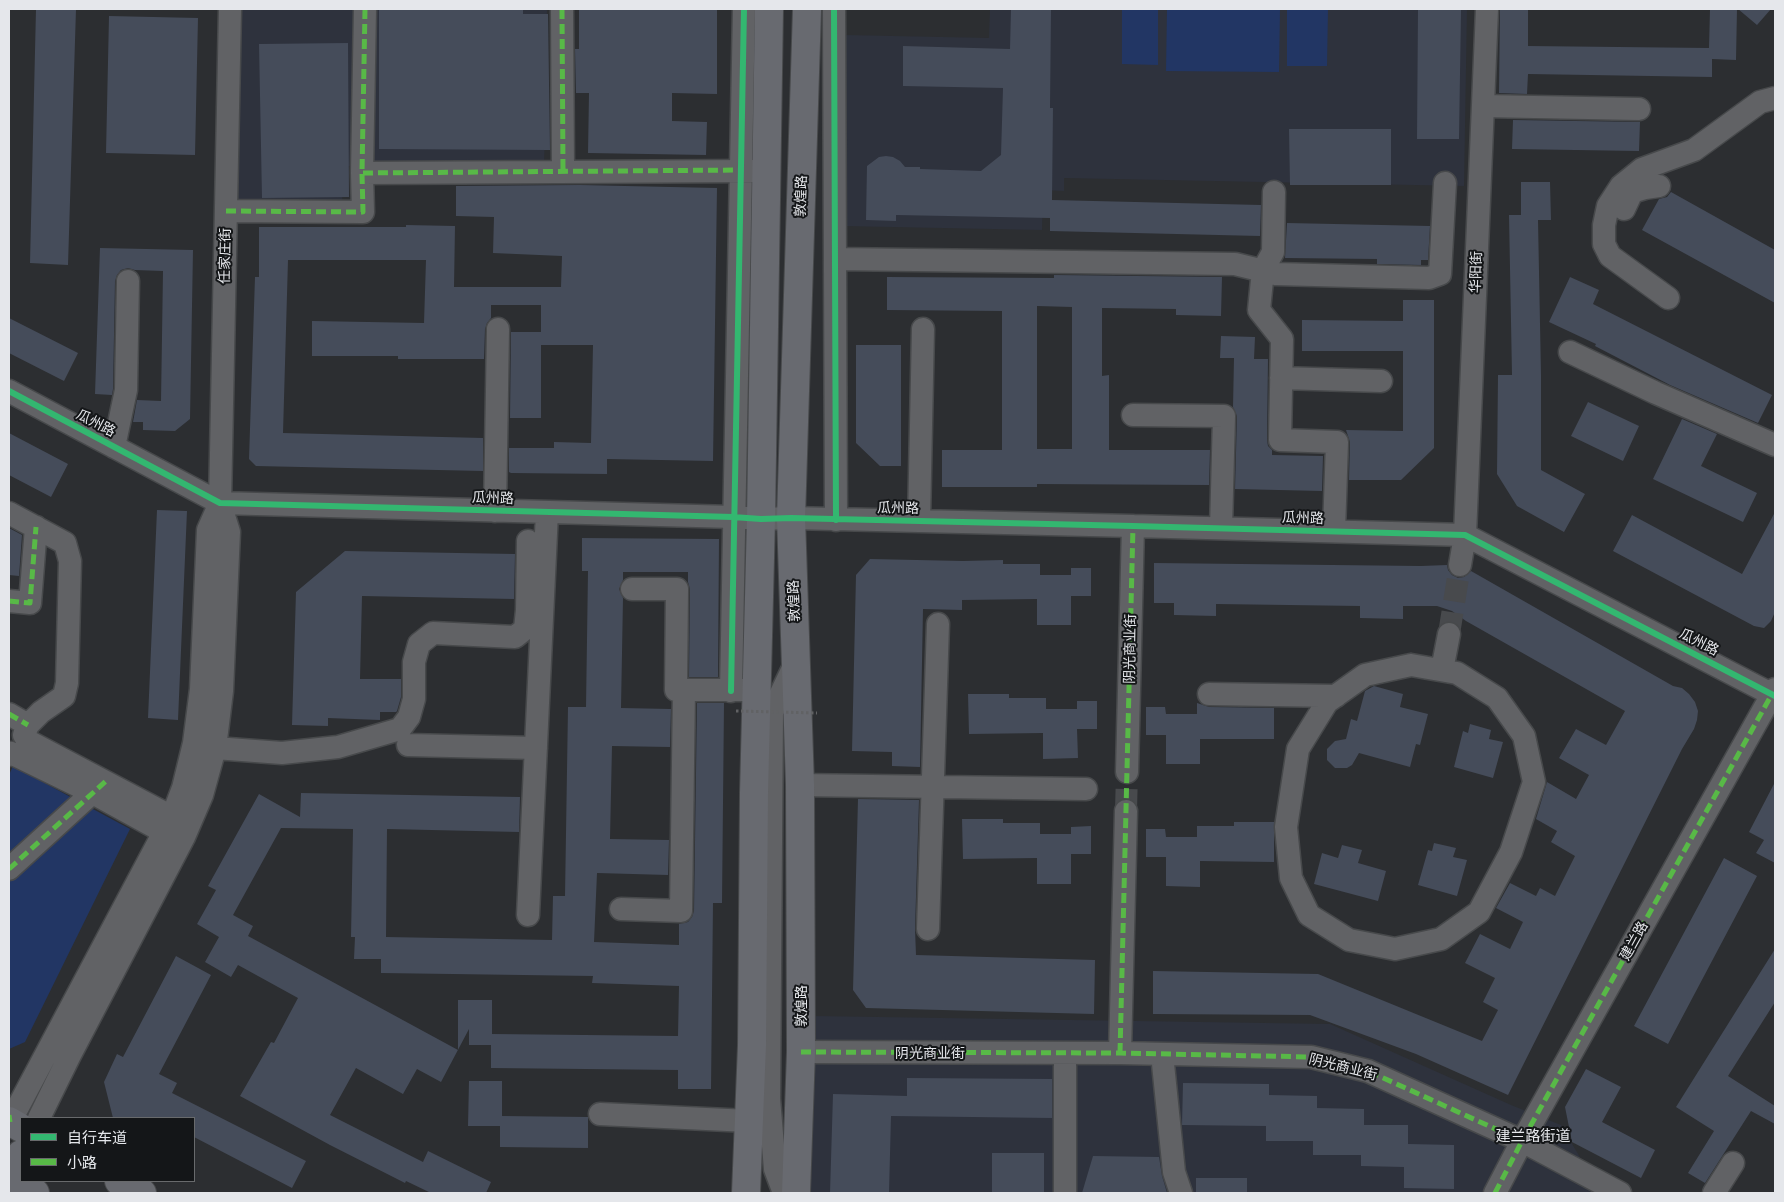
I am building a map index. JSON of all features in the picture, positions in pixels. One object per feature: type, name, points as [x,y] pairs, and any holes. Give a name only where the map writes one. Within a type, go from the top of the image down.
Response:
[{"type":"main road","points":[[746,1193],[752,1045],[741,697],[761,519],[753,170],[769,9]]},
{"type":"main road","name":"敦煌路","points":[[796,1193],[801,1052],[800,785],[791,518],[807,9]]},
{"type":"main road","points":[[20,1156],[9,1178],[35,1193]]},
{"type":"main road","points":[[121,1182],[142,1193]]},
{"type":"street","name":"任家庄街","points":[[220,504],[230,9]]},
{"type":"street","points":[[226,211],[363,212],[364,9]]},
{"type":"street","points":[[562,9],[563,172]]},
{"type":"street","points":[[632,589],[678,589],[676,690],[741,697],[733,517],[753,170],[744,9]]},
{"type":"street","points":[[834,9],[836,520]]},
{"type":"street","name":"华阳街","points":[[1460,565],[1465,535],[1487,9]]},
{"type":"street","points":[[1668,298],[1610,256],[1604,244],[1604,225],[1608,206],[1621,186],[1642,169],[1694,150],[1760,102],[1775,98]]},
{"type":"street","points":[[1483,106],[1639,109]]},
{"type":"street","points":[[362,173],[753,170]]},
{"type":"street","points":[[835,259],[1234,264],[1276,274],[1429,278],[1440,274],[1444,182]]},
{"type":"street","points":[[1610,256],[1610,236],[1632,192],[1659,186]]},
{"type":"street","points":[[1274,192],[1273,252],[1263,270],[1258,310],[1282,340],[1280,440],[1337,442],[1334,531]]},
{"type":"street","points":[[114,447],[126,390],[128,281]]},
{"type":"street","points":[[495,511],[498,329]]},
{"type":"street","points":[[920,521],[923,329]]},
{"type":"street","points":[[1570,352],[1656,393],[1775,445]]},
{"type":"street","points":[[1281,378],[1381,381]]},
{"type":"street","name":"瓜州路","points":[[9,391],[220,504],[761,519],[791,518],[1465,535],[1774,693]]},
{"type":"street","points":[[1132,414],[1224,416],[1221,528]]},
{"type":"street","points":[[39,1117],[184,837],[202,795],[215,748],[222,691],[229,532],[220,504]]},
{"type":"street","points":[[12,1122],[168,825],[183,788],[194,744],[201,689],[208,530],[220,504]]},
{"type":"street","points":[[9,512],[65,543],[70,561],[67,683],[64,696],[41,712],[18,719],[24,735],[28,740],[99,787],[168,825]]},
{"type":"street","points":[[528,915],[548,512]]},
{"type":"street","name":"阴光商业街","points":[[1127,772],[1133,526]]},
{"type":"street","points":[[9,601],[30,603],[36,527]]},
{"type":"street","points":[[215,748],[282,754],[338,747],[400,729],[409,717],[414,699],[414,662],[419,644],[433,633],[516,637],[525,629],[528,541]]},
{"type":"street","points":[[928,929],[938,624]]},
{"type":"street","points":[[1442,670],[1449,634]]},
{"type":"street","points":[[784,1193],[775,1169],[769,1099],[772,712],[796,661]]},
{"type":"street","points":[[1411,665],[1457,673],[1497,698],[1524,736],[1534,782],[1511,852],[1479,912],[1441,938],[1395,949],[1349,940],[1309,915],[1291,878],[1286,827],[1298,749],[1327,702],[1336,696],[1365,675],[1411,665]]},
{"type":"street","points":[[620,909],[681,911],[684,690]]},
{"type":"street","name":"建兰路","points":[[1495,1193],[1522,1141],[1774,693]]},
{"type":"street","points":[[1209,694],[1336,696]]},
{"type":"street","points":[[408,745],[536,748]]},
{"type":"street","points":[[9,754],[11,753],[99,787]]},
{"type":"street","points":[[800,785],[1086,789]]},
{"type":"street","points":[[9,869],[99,787]]},
{"type":"street","points":[[1120,1053],[1126,812]]},
{"type":"street","name":"阴光商业街","points":[[801,1052],[1120,1053],[1311,1057],[1368,1071],[1522,1141],[1620,1193]]},
{"type":"street","points":[[1064,1053],[1065,1193]]},
{"type":"street","points":[[1162,1054],[1174,1172],[1181,1193]]},
{"type":"street","points":[[600,1114],[749,1124],[768,1179],[767,1193]]},
{"type":"street","points":[[1714,1193],[1733,1164]]},
{"type":"path","points":[[741,697],[772,712],[817,713]]},
{"type":"shaded area","points":[[235,9],[547,9],[544,170],[343,166],[342,214],[232,212]]},
{"type":"shaded area","points":[[990,9],[1467,9],[1464,186],[1064,178],[1064,191],[1043,190],[1042,230],[842,226],[845,35],[989,38]]},
{"type":"shaded area","points":[[1122,9],[1158,9],[1158,65],[1122,64]]},
{"type":"shaded area","points":[[1167,9],[1280,9],[1279,72],[1166,71]]},
{"type":"shaded area","points":[[1287,9],[1328,9],[1327,66],[1287,66]]},
{"type":"shaded area","points":[[13,766],[130,829],[25,1042],[9,1049],[9,775]]},
{"type":"shaded area","points":[[814,1016],[1330,1024],[1511,1105],[1561,1125],[1601,1193],[807,1193]]},
{"type":"building","points":[[36,9],[76,9],[68,265],[30,263]]},
{"type":"building","points":[[379,9],[523,9],[523,14],[548,14],[550,150],[379,149]]},
{"type":"building","points":[[579,9],[717,9],[717,94],[672,93],[672,121],[707,122],[706,155],[588,153],[589,93],[576,93],[575,49],[579,49]]},
{"type":"building","points":[[1011,9],[1051,9],[1050,108],[1053,108],[1052,200],[1261,205],[1260,236],[1050,231],[1050,218],[896,215],[896,221],[866,220],[867,166],[879,157],[893,157],[905,167],[981,171],[1001,155],[1003,88],[903,86],[903,46],[1010,49]]},
{"type":"building","points":[[1418,9],[1461,9],[1459,139],[1417,139]]},
{"type":"building","points":[[1500,9],[1528,9],[1528,46],[1709,48],[1710,9],[1737,9],[1736,60],[1712,59],[1712,77],[1528,74],[1527,94],[1499,93]]},
{"type":"building","points":[[1738,9],[1771,9],[1757,25]]},
{"type":"building","points":[[109,16],[198,18],[195,155],[106,153]]},
{"type":"building","points":[[348,43],[349,197],[262,198],[259,44]]},
{"type":"building","points":[[1513,120],[1640,122],[1639,151],[1512,149]]},
{"type":"building","points":[[1289,129],[1391,129],[1391,185],[1290,185]]},
{"type":"building","points":[[1521,182],[1550,182],[1551,220],[1538,220],[1541,470],[1585,494],[1564,532],[1517,506],[1497,474],[1498,375],[1512,375],[1509,215],[1521,215]]},
{"type":"building","points":[[580,185],[717,188],[713,461],[607,459],[607,474],[509,472],[509,448],[554,448],[554,442],[591,443],[593,345],[541,345],[541,418],[510,418],[511,332],[541,332],[541,305],[491,305],[491,318],[485,329],[484,359],[312,356],[312,321],[424,323],[426,260],[288,260],[283,433],[483,438],[483,471],[256,466],[249,459],[255,277],[259,277],[259,227],[455,226],[454,287],[561,287],[562,256],[493,253],[494,217],[456,216],[456,186]]},
{"type":"building","points":[[1671,192],[1775,250],[1775,303],[1642,230],[1659,199],[1667,197]]},
{"type":"building","points":[[1287,223],[1430,226],[1428,260],[1421,260],[1421,265],[1377,264],[1377,259],[1285,258]]},
{"type":"building","points":[[100,248],[193,250],[190,419],[175,431],[143,430],[143,422],[133,422],[137,400],[161,401],[163,271],[128,268],[121,270],[117,275],[115,281],[112,395],[95,394]]},
{"type":"building","points":[[1054,275],[1222,277],[1221,316],[1176,315],[1176,309],[1102,308],[1102,376],[1109,375],[1109,450],[1210,450],[1209,485],[1037,484],[1037,487],[942,487],[942,450],[1002,450],[1002,311],[887,310],[887,277],[1054,278]],"holes":[[[1037,306],[1072,307],[1072,449],[1037,449]]]},
{"type":"building","points":[[1570,277],[1599,290],[1593,304],[1772,395],[1758,423],[1670,385],[1595,346],[1596,344],[1549,322]]},
{"type":"building","points":[[1403,300],[1434,300],[1434,448],[1401,480],[1349,480],[1350,442],[1346,430],[1403,431],[1403,351],[1302,351],[1302,320],[1403,321]]},
{"type":"building","points":[[9,318],[78,353],[64,381],[9,353]]},
{"type":"building","points":[[1221,336],[1255,337],[1254,359],[1268,359],[1268,446],[1272,450],[1272,455],[1323,456],[1322,491],[1235,489],[1237,416],[1233,407],[1234,358],[1220,358]]},
{"type":"building","points":[[856,345],[901,345],[901,466],[880,466],[856,443]]},
{"type":"building","points":[[1588,402],[1639,426],[1623,461],[1571,436]]},
{"type":"building","points":[[1682,419],[1717,434],[1701,466],[1757,493],[1743,522],[1653,479]]},
{"type":"building","points":[[9,433],[68,464],[51,497],[9,475]]},
{"type":"building","points":[[157,510],[187,511],[178,720],[148,718]]},
{"type":"building","points":[[1775,512],[1775,612],[1771,621],[1764,628],[1754,626],[1613,551],[1632,515],[1742,574]]},
{"type":"building","points":[[9,528],[22,535],[19,576],[9,575]]},
{"type":"building","points":[[582,538],[719,539],[718,677],[689,677],[690,589],[688,572],[623,572],[623,580],[619,589],[623,598],[621,708],[671,709],[670,747],[612,746],[610,839],[669,840],[668,875],[597,873],[594,942],[679,945],[679,924],[688,922],[694,911],[697,703],[724,703],[722,903],[713,903],[711,1089],[678,1089],[678,1070],[491,1068],[491,1045],[469,1045],[469,1029],[458,1050],[441,1082],[417,1069],[403,1094],[356,1068],[330,1115],[423,1162],[428,1151],[491,1182],[486,1193],[431,1193],[406,1181],[405,1183],[330,1145],[240,1096],[271,1042],[274,1043],[298,998],[238,965],[231,977],[205,962],[219,937],[197,924],[216,890],[208,886],[259,794],[300,817],[301,793],[520,797],[519,832],[387,829],[386,937],[552,940],[553,896],[565,896],[568,707],[586,707],[588,571],[582,571]],"holes":[[[281,828],[353,829],[351,937],[355,937],[354,959],[381,959],[381,973],[593,976],[592,983],[679,986],[678,1036],[492,1034],[492,1000],[458,1000],[458,1050],[248,936],[253,926],[233,915]]]},
{"type":"building","points":[[345,551],[515,554],[514,599],[362,596],[360,679],[401,679],[401,697],[397,711],[380,712],[380,720],[328,718],[328,726],[292,725],[296,592]]},
{"type":"building","points":[[870,559],[1003,560],[1003,564],[1040,564],[1040,575],[1071,575],[1071,568],[1091,568],[1091,596],[1071,596],[1071,625],[1037,625],[1037,599],[962,600],[962,610],[923,609],[920,767],[892,766],[892,752],[852,751],[856,575]]},
{"type":"building","points":[[1154,563],[1447,565],[1452,575],[1458,578],[1464,577],[1471,571],[1673,686],[1682,688],[1695,702],[1698,711],[1694,729],[1682,749],[1508,1095],[1416,1054],[1310,1015],[1153,1014],[1153,971],[1318,974],[1482,1041],[1498,1010],[1483,1002],[1495,978],[1465,963],[1480,934],[1510,949],[1523,922],[1496,908],[1510,883],[1536,896],[1540,888],[1555,896],[1575,856],[1551,842],[1557,831],[1536,819],[1547,782],[1576,799],[1589,775],[1559,758],[1576,729],[1606,745],[1625,711],[1466,621],[1452,611],[1437,606],[1403,606],[1403,619],[1360,618],[1360,606],[1216,604],[1216,616],[1174,615],[1174,603],[1154,603]]},
{"type":"building","points":[[1374,686],[1403,694],[1400,707],[1428,714],[1420,745],[1416,744],[1410,767],[1359,753],[1352,765],[1347,768],[1335,768],[1327,760],[1327,749],[1335,741],[1346,739],[1351,719],[1357,721],[1365,691]]},
{"type":"building","points":[[968,694],[1009,694],[1009,698],[1046,698],[1046,709],[1077,709],[1077,701],[1097,701],[1097,729],[1077,729],[1078,758],[1043,759],[1043,733],[969,734]]},
{"type":"building","points":[[1197,703],[1209,707],[1274,708],[1274,739],[1200,739],[1200,764],[1166,764],[1166,735],[1146,735],[1146,707],[1165,707],[1166,714],[1197,714]]},
{"type":"building","points":[[1470,724],[1491,730],[1489,739],[1503,742],[1493,778],[1454,767],[1463,731],[1468,733]]},
{"type":"building","points":[[1775,782],[1775,863],[1756,853],[1764,840],[1749,832]]},
{"type":"building","points":[[858,799],[919,800],[915,929],[916,955],[1095,960],[1094,1014],[866,1008],[853,990]]},
{"type":"building","points":[[962,819],[1003,819],[1003,823],[1040,823],[1040,834],[1071,834],[1071,827],[1091,826],[1091,854],[1071,854],[1071,884],[1037,884],[1037,858],[963,859]]},
{"type":"building","points":[[1234,822],[1274,822],[1274,862],[1200,861],[1200,887],[1166,886],[1166,857],[1146,857],[1146,829],[1165,829],[1166,837],[1197,837],[1197,826],[1234,826]]},
{"type":"building","points":[[1434,843],[1456,848],[1453,857],[1467,860],[1457,896],[1418,885],[1428,850],[1432,851]]},
{"type":"building","points":[[1342,845],[1362,850],[1358,863],[1386,871],[1378,901],[1314,884],[1322,853],[1338,858]]},
{"type":"building","points":[[1724,858],[1757,876],[1668,1044],[1634,1026]]},
{"type":"building","points":[[1775,949],[1775,1002],[1728,1076],[1775,1106],[1775,1124],[1751,1111],[1705,1183],[1688,1173],[1714,1131],[1676,1107]]},
{"type":"building","points":[[176,956],[211,975],[159,1074],[177,1083],[172,1093],[306,1161],[292,1188],[195,1138],[195,1117],[113,1117],[104,1082],[117,1054],[123,1057]]},
{"type":"building","points":[[1586,1069],[1621,1087],[1602,1122],[1655,1150],[1641,1178],[1572,1142],[1565,1107]]},
{"type":"building","points":[[907,1078],[1052,1079],[1052,1118],[891,1116],[889,1193],[830,1193],[833,1094],[907,1096]]},
{"type":"building","points":[[469,1081],[502,1081],[502,1116],[588,1117],[588,1148],[500,1147],[500,1126],[468,1126]]},
{"type":"building","points":[[1183,1083],[1269,1084],[1269,1095],[1317,1096],[1317,1108],[1364,1109],[1364,1125],[1408,1125],[1408,1144],[1454,1145],[1454,1189],[1404,1188],[1404,1167],[1361,1166],[1361,1155],[1313,1155],[1313,1141],[1266,1141],[1266,1126],[1182,1125]]},
{"type":"building","points":[[992,1153],[1044,1153],[1044,1193],[992,1193]]},
{"type":"building","points":[[1093,1156],[1159,1157],[1167,1193],[1082,1193]]},
{"type":"building","points":[[1196,1178],[1247,1178],[1247,1193],[1196,1193]]},
{"type":"tunnel","points":[[1449,634],[1460,565]]},
{"type":"tunnel","points":[[1126,811],[1127,772]]},
{"type":"marked path","points":[[365,9],[362,173],[740,170]]},
{"type":"marked path","points":[[562,9],[563,172]]},
{"type":"marked path","points":[[226,211],[363,212],[362,173]]},
{"type":"marked path","points":[[1120,1053],[1133,526]]},
{"type":"marked path","points":[[9,601],[30,603],[36,527]]},
{"type":"marked path","points":[[1495,1193],[1522,1141],[1772,694]]},
{"type":"marked path","points":[[9,714],[28,725]]},
{"type":"marked path","points":[[9,869],[106,781]]},
{"type":"marked path","points":[[801,1052],[1120,1053],[1311,1057],[1368,1071],[1522,1141]]},
{"type":"marked path","points":[[9,1115],[10,1122]]},
{"type":"cycle path","points":[[731,691],[744,9]]},
{"type":"cycle path","points":[[834,9],[836,520]]},
{"type":"cycle path","points":[[9,391],[220,503],[761,519],[791,518],[1465,535],[1775,696]]},
{"type":"district","name":"建兰路街道","points":[[1533,1136]]}]
